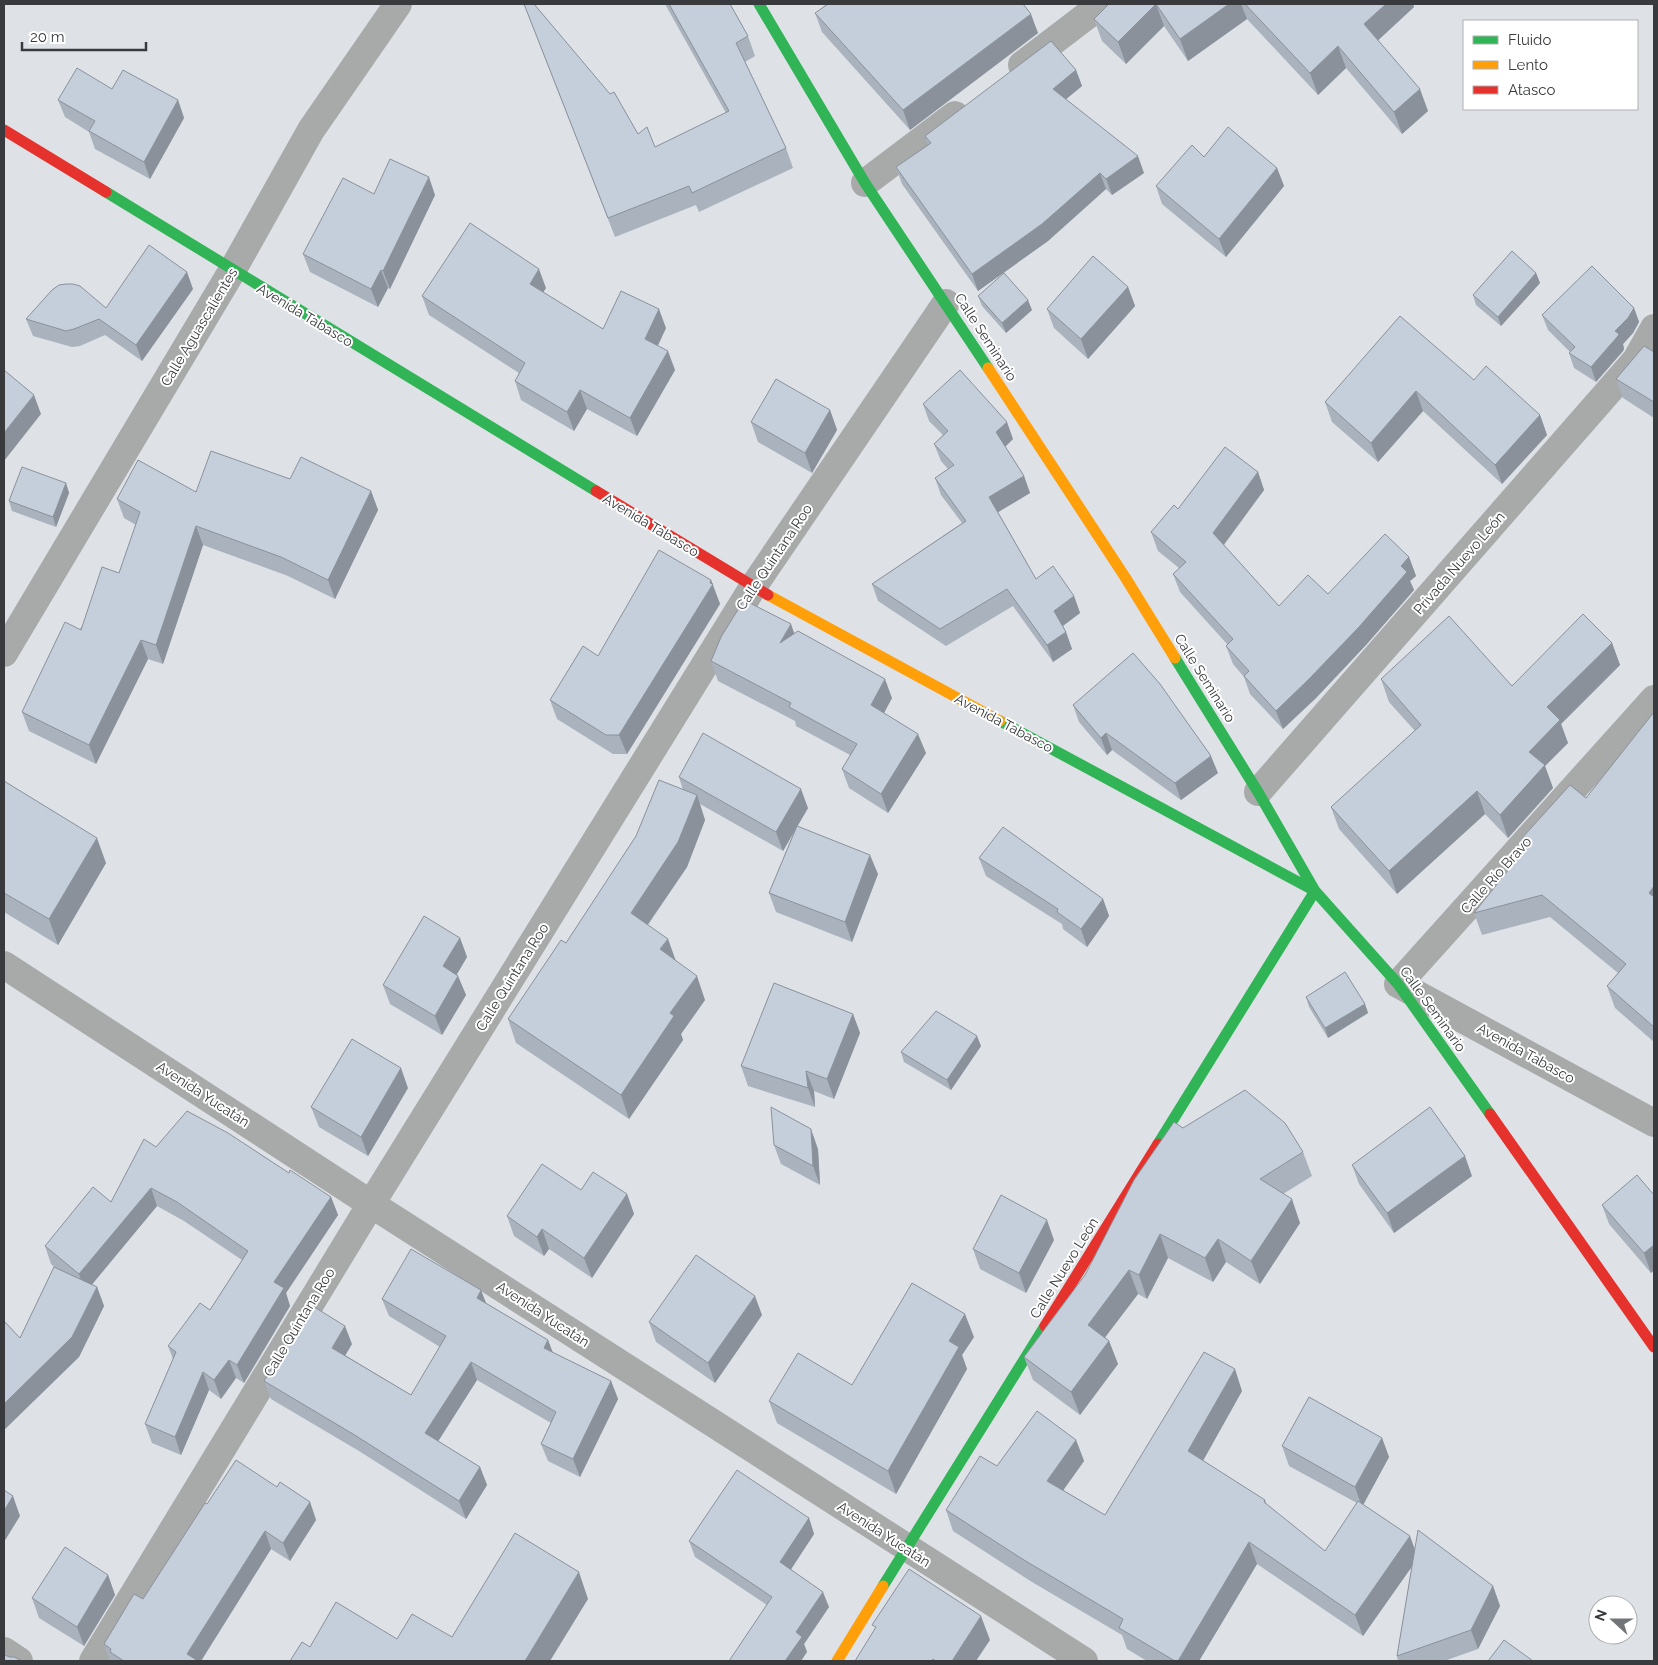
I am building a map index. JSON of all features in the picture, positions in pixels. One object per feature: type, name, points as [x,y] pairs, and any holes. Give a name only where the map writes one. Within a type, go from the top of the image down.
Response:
[{"type":"street","name":"Calle Aguascalientes","points":[[4,653],[232,270],[310,130],[398,4]]},
{"type":"street","name":"Calle Seminario","points":[[758,4],[865,183],[946,303],[1125,577],[1258,792],[1315,891],[1398,984],[1654,1347]]},
{"type":"street","points":[[1000,82],[1102,4]]},
{"type":"street","points":[[865,183],[976,100]]},
{"type":"street","name":"Avenida Tabasco","points":[[4,130],[753,587],[1315,891]]},
{"type":"street","name":"Calle Quintana Roo","points":[[93,1661],[372,1204],[753,587],[946,303]]},
{"type":"street","name":"Privada Nuevo León","points":[[1258,792],[1636,360],[1654,328]]},
{"type":"street","name":"Calle Río Bravo","points":[[1398,984],[1654,699]]},
{"type":"street","name":"Calle Nuevo León","points":[[837,1661],[1315,891]]},
{"type":"street","name":"Avenida Yucatán","points":[[4,965],[372,1204],[1084,1661]]},
{"type":"street","name":"Avenida Tabasco","points":[[1398,984],[1654,1123]]},
{"type":"street","points":[[4,1652],[19,1661]]},
{"type":"building","points":[[524,4],[534,4],[610,94],[614,92],[638,134],[647,127],[655,147],[729,111],[669,4],[730,4],[748,36],[736,43],[786,148],[692,193],[689,186],[608,218]]},
{"type":"building","points":[[828,4],[1023,4],[1031,14],[903,110],[815,13]]},
{"type":"building","points":[[1109,4],[1156,4],[1118,42],[1094,19]]},
{"type":"building","points":[[1156,4],[1229,4],[1180,39]]},
{"type":"building","points":[[1245,4],[1386,4],[1364,24],[1420,89],[1394,112],[1338,46],[1310,73]]},
{"type":"building","points":[[1051,41],[1076,70],[1053,89],[1138,156],[1106,179],[1100,173],[1042,224],[972,274],[896,167],[931,143],[925,136]]},
{"type":"building","points":[[77,68],[112,89],[123,70],[178,100],[144,162],[89,131],[95,121],[58,100]]},
{"type":"building","points":[[1228,127],[1277,168],[1219,239],[1156,186],[1192,145],[1204,157]]},
{"type":"building","points":[[390,159],[429,177],[383,271],[381,270],[371,289],[303,254],[343,178],[374,194]]},
{"type":"building","points":[[470,223],[539,269],[530,284],[603,329],[621,291],[659,309],[645,339],[668,351],[630,418],[580,390],[567,412],[515,381],[525,363],[422,296]]},
{"type":"building","points":[[149,245],[187,272],[136,345],[99,319],[66,331],[26,319],[52,290],[59,285],[66,284],[80,286],[106,308]]},
{"type":"building","points":[[1512,251],[1536,273],[1498,317],[1473,295]]},
{"type":"building","points":[[1093,256],[1128,287],[1081,339],[1047,309]]},
{"type":"building","points":[[1592,266],[1634,308],[1628,318],[1615,331],[1619,334],[1618,336],[1591,367],[1569,353],[1575,347],[1542,315]]},
{"type":"building","points":[[1004,273],[1028,300],[1002,323],[978,296]]},
{"type":"building","points":[[1400,316],[1474,380],[1486,366],[1540,415],[1495,465],[1416,391],[1371,443],[1325,402]]},
{"type":"building","points":[[1644,346],[1654,352],[1654,402],[1616,379]]},
{"type":"building","points":[[4,370],[34,395],[4,433]]},
{"type":"building","points":[[960,370],[1007,422],[996,432],[1024,476],[989,497],[1036,579],[1053,566],[1074,596],[1054,611],[1066,632],[1047,645],[1007,589],[940,629],[872,584],[966,521],[935,478],[954,465],[934,444],[948,431],[923,404]]},
{"type":"building","points":[[776,379],[830,410],[805,453],[751,422]]},
{"type":"building","points":[[1225,447],[1258,472],[1213,533],[1279,606],[1308,575],[1328,594],[1385,534],[1409,557],[1401,566],[1407,572],[1359,627],[1276,711],[1244,676],[1249,671],[1226,646],[1233,639],[1173,574],[1186,562],[1151,532],[1174,505],[1178,509]]},
{"type":"building","points":[[211,451],[290,479],[301,457],[371,491],[328,580],[281,557],[196,526],[156,645],[141,640],[89,745],[22,712],[65,622],[81,630],[102,567],[119,573],[140,512],[117,499],[138,460],[196,492]]},
{"type":"building","points":[[22,467],[66,483],[53,517],[9,501]]},
{"type":"building","points":[[659,550],[711,580],[710,583],[713,584],[619,735],[606,735],[550,700],[583,646],[598,656]]},
{"type":"building","points":[[744,600],[791,624],[780,643],[798,631],[885,679],[871,705],[918,734],[881,794],[842,769],[857,744],[789,707],[791,703],[711,661],[721,637]]},
{"type":"building","points":[[1583,614],[1612,643],[1547,707],[1560,720],[1529,752],[1545,765],[1500,815],[1477,791],[1389,871],[1331,807],[1421,725],[1381,679],[1449,616],[1512,686]]},
{"type":"building","points":[[1133,653],[1160,684],[1211,756],[1175,783],[1106,733],[1101,738],[1073,705]]},
{"type":"building","points":[[1654,712],[1654,886],[1649,893],[1654,897],[1654,1027],[1607,986],[1626,964],[1542,895],[1474,913],[1529,844],[1522,838],[1570,785],[1586,798]]},
{"type":"building","points":[[703,733],[801,789],[776,832],[679,777]]},
{"type":"building","points":[[659,780],[697,795],[678,842],[631,913],[668,939],[660,949],[697,976],[670,1013],[674,1016],[621,1095],[508,1019],[561,940],[566,943],[636,836]]},
{"type":"building","points":[[4,781],[97,838],[49,919],[4,893]]},
{"type":"building","points":[[797,826],[870,855],[845,922],[769,893]]},
{"type":"building","points":[[1003,827],[1103,899],[1081,929],[1057,912],[1058,909],[979,858]]},
{"type":"building","points":[[424,916],[460,938],[443,966],[458,976],[435,1016],[383,985]]},
{"type":"building","points":[[1345,972],[1365,1004],[1325,1028],[1306,997]]},
{"type":"building","points":[[774,983],[853,1014],[827,1079],[806,1071],[808,1088],[741,1066]]},
{"type":"building","points":[[936,1011],[977,1036],[947,1080],[901,1052]]},
{"type":"building","points":[[352,1039],[401,1068],[361,1137],[311,1107]]},
{"type":"building","points":[[1245,1090],[1285,1123],[1303,1152],[1260,1179],[1292,1199],[1251,1261],[1218,1239],[1205,1258],[1160,1234],[1139,1275],[1129,1270],[1088,1325],[1109,1341],[1071,1392],[1024,1357],[1085,1275],[1134,1180],[1174,1122],[1183,1128]]},
{"type":"building","points":[[771,1107],[811,1129],[813,1166],[774,1145]]},
{"type":"building","points":[[1430,1107],[1465,1156],[1387,1213],[1352,1165]]},
{"type":"building","points":[[187,1111],[228,1133],[289,1173],[290,1170],[331,1197],[274,1282],[284,1288],[237,1365],[229,1360],[214,1380],[203,1372],[175,1437],[145,1424],[176,1352],[168,1346],[200,1303],[210,1310],[248,1251],[177,1202],[151,1188],[79,1274],[45,1246],[93,1187],[111,1202],[144,1139],[156,1147]]},
{"type":"building","points":[[542,1164],[581,1190],[593,1172],[627,1194],[584,1258],[542,1229],[537,1237],[507,1216]]},
{"type":"building","points":[[1637,1175],[1654,1195],[1654,1245],[1644,1253],[1602,1205]]},
{"type":"building","points":[[1001,1195],[1047,1220],[1019,1273],[973,1249]]},
{"type":"building","points":[[411,1249],[481,1290],[477,1298],[548,1340],[544,1348],[611,1381],[573,1459],[541,1444],[556,1412],[471,1362],[425,1433],[480,1467],[459,1501],[353,1434],[264,1381],[311,1305],[345,1326],[332,1348],[411,1395],[446,1336],[382,1299]]},
{"type":"building","points":[[696,1255],[755,1296],[708,1363],[649,1322]]},
{"type":"building","points":[[54,1267],[97,1287],[72,1337],[4,1404],[4,1321],[20,1338]]},
{"type":"building","points":[[912,1283],[965,1314],[949,1341],[959,1347],[888,1471],[769,1401],[798,1353],[852,1385]]},
{"type":"building","points":[[1204,1352],[1235,1369],[1188,1451],[1265,1500],[1264,1502],[1325,1551],[1358,1501],[1410,1536],[1355,1615],[1249,1542],[1178,1661],[1175,1661],[1119,1628],[1123,1619],[1024,1560],[946,1510],[980,1456],[997,1466],[1037,1411],[1076,1440],[1047,1481],[1105,1515]]},
{"type":"building","points":[[1309,1397],[1382,1438],[1355,1487],[1282,1446]]},
{"type":"building","points":[[236,1460],[277,1487],[280,1482],[310,1502],[283,1543],[265,1531],[187,1654],[198,1661],[124,1661],[110,1652],[111,1649],[104,1644],[134,1594],[143,1599],[205,1503],[207,1504]]},
{"type":"building","points":[[737,1470],[809,1518],[780,1562],[823,1592],[796,1632],[802,1637],[785,1661],[729,1661],[772,1597],[689,1541]]},
{"type":"building","points":[[4,1490],[13,1496],[4,1511]]},
{"type":"building","points":[[1418,1530],[1493,1586],[1471,1630],[1397,1656]]},
{"type":"building","points":[[515,1533],[579,1572],[525,1661],[290,1661],[302,1642],[310,1647],[336,1602],[397,1639],[412,1614],[452,1637]]},
{"type":"building","points":[[65,1547],[108,1575],[77,1627],[32,1598]]},
{"type":"building","points":[[909,1569],[981,1616],[952,1661],[936,1661],[933,1659],[931,1661],[855,1661],[876,1627],[872,1625]]},
{"type":"building","points":[[1504,1640],[1533,1661],[1488,1661]]},
{"type":"building","points":[[4,1655],[14,1657],[22,1661],[4,1661]]},
{"type":"traffic: fast","points":[[759,4],[865,183],[988,368]]},
{"type":"traffic: fast","points":[[106,192],[596,491]]},
{"type":"traffic: fast","points":[[1175,658],[1258,792],[1315,891],[1398,984],[1490,1114]]},
{"type":"traffic: fast","points":[[1000,721],[1315,891],[1158,1144]]},
{"type":"traffic: fast","points":[[883,1586],[1045,1326]]},
{"type":"traffic: slow","points":[[988,368],[1125,577],[1175,658]]},
{"type":"traffic: slow","points":[[768,595],[1000,721]]},
{"type":"traffic: slow","points":[[837,1661],[883,1586]]},
{"type":"traffic: jam","points":[[4,130],[106,192]]},
{"type":"traffic: jam","points":[[596,491],[768,595]]},
{"type":"traffic: jam","points":[[1490,1114],[1654,1347]]},
{"type":"traffic: jam","points":[[1045,1326],[1158,1144]]}]
